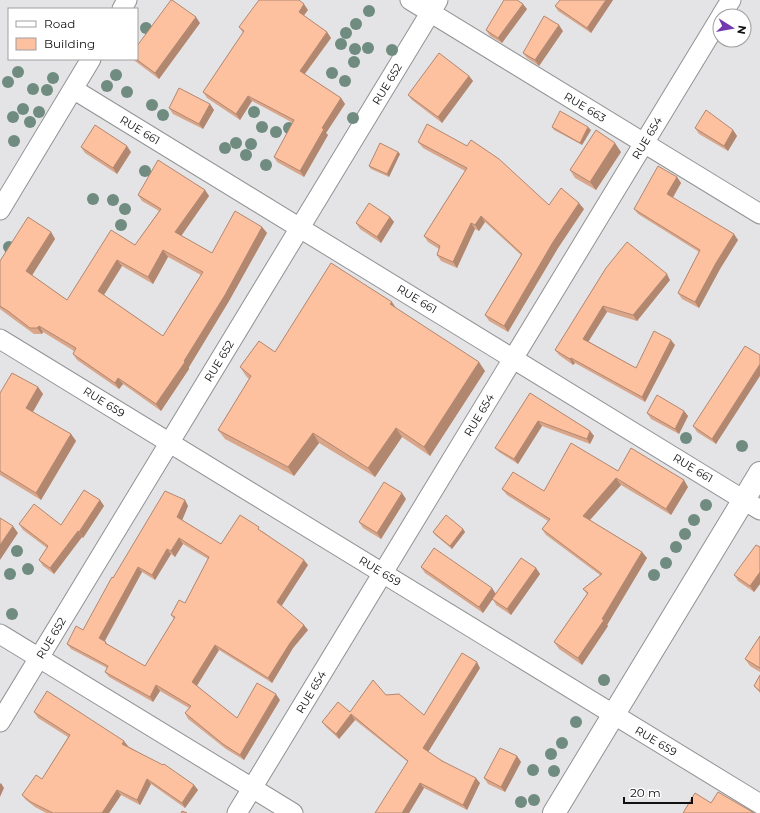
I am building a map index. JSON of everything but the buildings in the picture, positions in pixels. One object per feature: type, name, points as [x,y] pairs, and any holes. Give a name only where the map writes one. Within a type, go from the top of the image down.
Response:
[{"type":"street","name":"RUE 663","points":[[410,0],[435,6],[644,143],[760,214]]},
{"type":"street","name":"RUE 652","points":[[0,722],[435,6]]},
{"type":"street","name":"RUE 654","points":[[238,813],[712,32]]},
{"type":"street","points":[[0,210],[90,60]]},
{"type":"street","name":"RUE 661","points":[[73,89],[752,505]]},
{"type":"street","name":"RUE 659","points":[[0,339],[760,804]]},
{"type":"street","points":[[554,813],[614,715],[752,505],[760,473]]},
{"type":"street","points":[[0,634],[293,813]]}]
